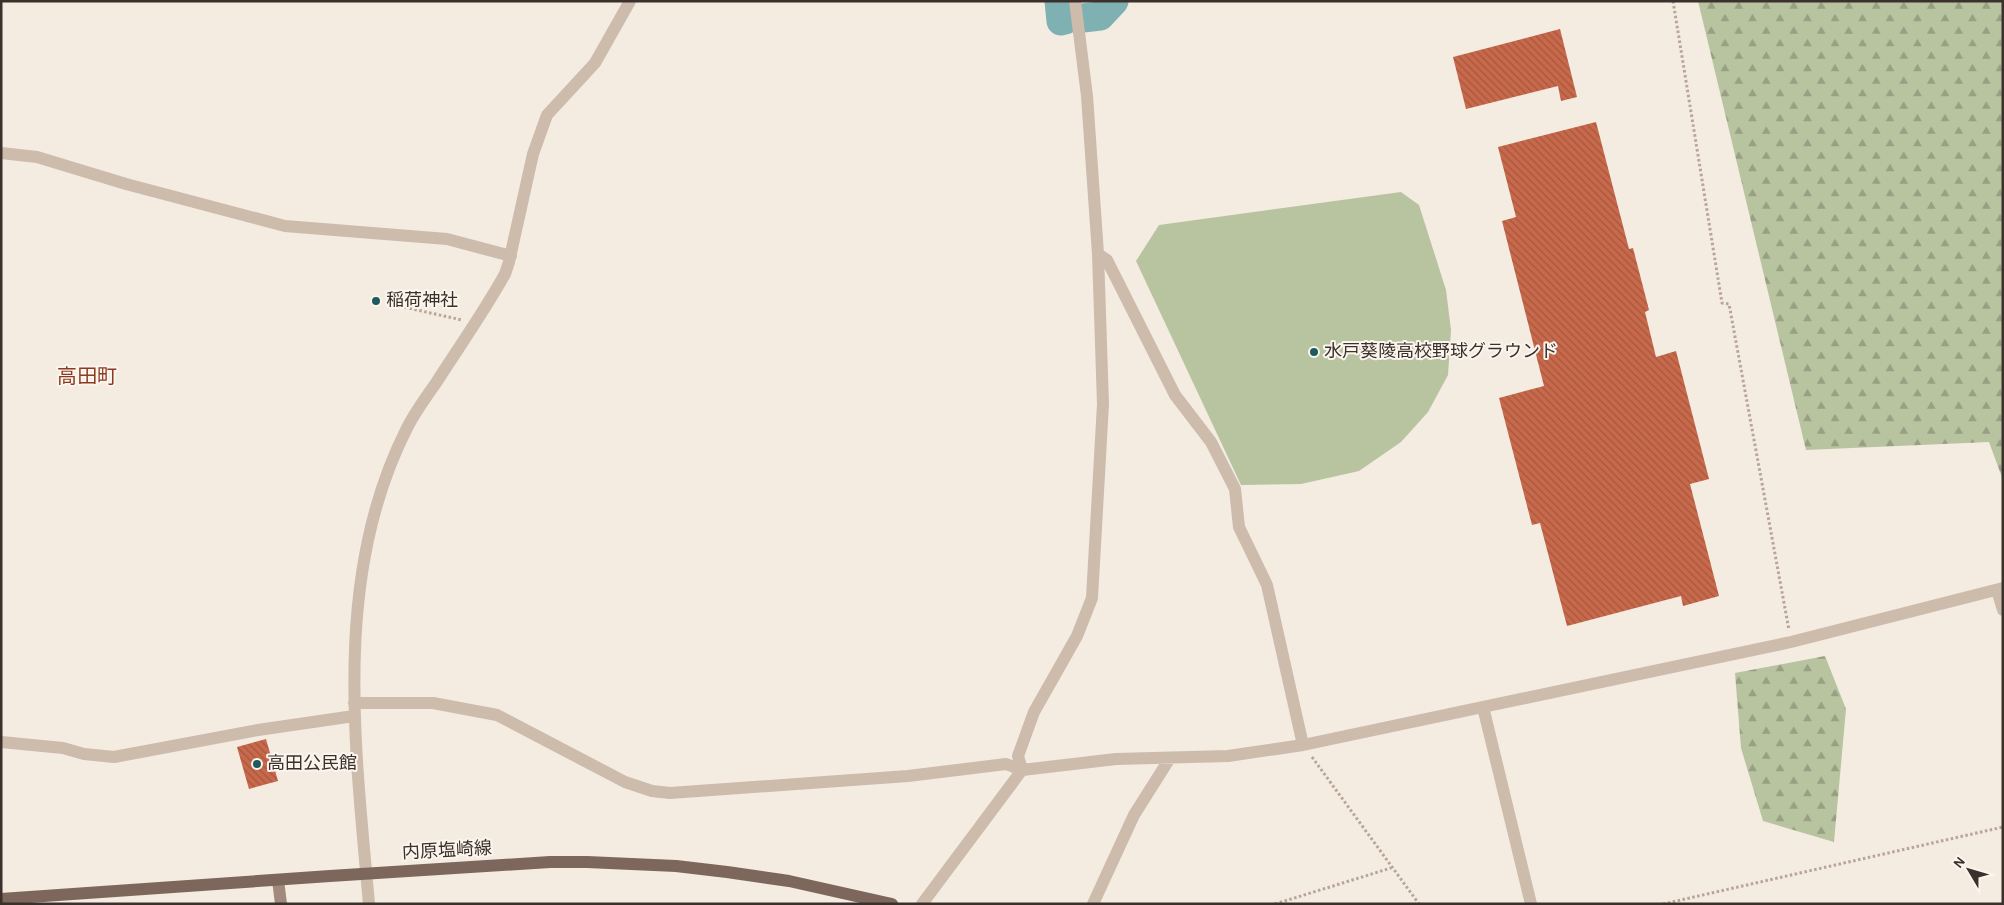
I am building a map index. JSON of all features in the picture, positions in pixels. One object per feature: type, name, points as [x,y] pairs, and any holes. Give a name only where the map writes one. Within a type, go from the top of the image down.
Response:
[{"type":"main road","name":"内原塩崎線","points":[[1,899],[550,862],[676,866],[789,881],[892,904]]},
{"type":"street","points":[[369,904],[354,709],[357,608],[362,564],[374,514],[407,427],[505,274],[511,256],[533,154],[547,115],[595,63],[630,1]]},
{"type":"street","points":[[1022,770],[1018,756],[1034,712],[1077,636],[1092,598],[1103,404],[1098,254],[1087,96],[1075,1]]},
{"type":"street","points":[[1,153],[37,156],[126,184],[285,226],[447,239],[511,256]]},
{"type":"street","points":[[1098,254],[1107,260],[1175,395],[1211,442],[1235,489],[1238,527],[1267,585],[1303,745]]},
{"type":"street","points":[[1,742],[63,748],[84,754],[114,757],[258,730],[354,709],[433,702],[498,715],[625,782],[652,791],[670,793],[908,776],[1006,764],[1022,770],[1116,759],[1228,756],[1303,745],[1791,642],[2000,589],[2003,610]]},
{"type":"street","points":[[1483,707],[1531,904]]},
{"type":"street","points":[[1093,904],[1134,815],[1170,758]]},
{"type":"street","points":[[922,904],[1022,770]]},
{"type":"street","points":[[278,880],[281,904]]},
{"type":"path","points":[[1673,1],[1722,303],[1729,304],[1791,642]]},
{"type":"path","points":[[390,304],[475,322]]},
{"type":"path","points":[[1303,745],[1419,904]]},
{"type":"path","points":[[1663,904],[2003,827]]},
{"type":"path","points":[[1275,904],[1391,868]]},
{"type":"green space","points":[[1698,1],[2003,1],[2003,480],[1989,442],[1806,450]]},
{"type":"green space","name":"水戸葵陵高校野球グラウンド","points":[[1401,192],[1419,205],[1446,290],[1451,330],[1448,375],[1428,412],[1401,442],[1359,471],[1301,484],[1241,485],[1136,261],[1159,225]]},
{"type":"green space","points":[[1825,656],[1846,709],[1834,842],[1763,821],[1741,748],[1735,673]]},
{"type":"building","points":[[1560,29],[1577,97],[1561,101],[1558,86],[1466,109],[1453,57]]},
{"type":"building","points":[[1596,122],[1629,249],[1633,248],[1649,310],[1645,312],[1656,357],[1676,351],[1709,479],[1690,484],[1719,596],[1683,606],[1681,596],[1567,626],[1540,523],[1532,525],[1499,398],[1544,386],[1502,221],[1516,217],[1498,147]]},
{"type":"building","name":"高田公民館","points":[[266,739],[278,781],[249,789],[237,747]]},
{"type":"waterway","points":[[1059,1],[1061,21],[1065,20]]},
{"type":"waterway","points":[[1083,18],[1100,16],[1114,1]]},
{"type":"place","name":"稲荷神社","points":[[376,301]]},
{"type":"place","name":"水戸葵陵高校野球グラウンド","points":[[1314,352]]},
{"type":"place","name":"高田公民館","points":[[257,764]]},
{"type":"district","name":"高田町","points":[[87,377]]}]
